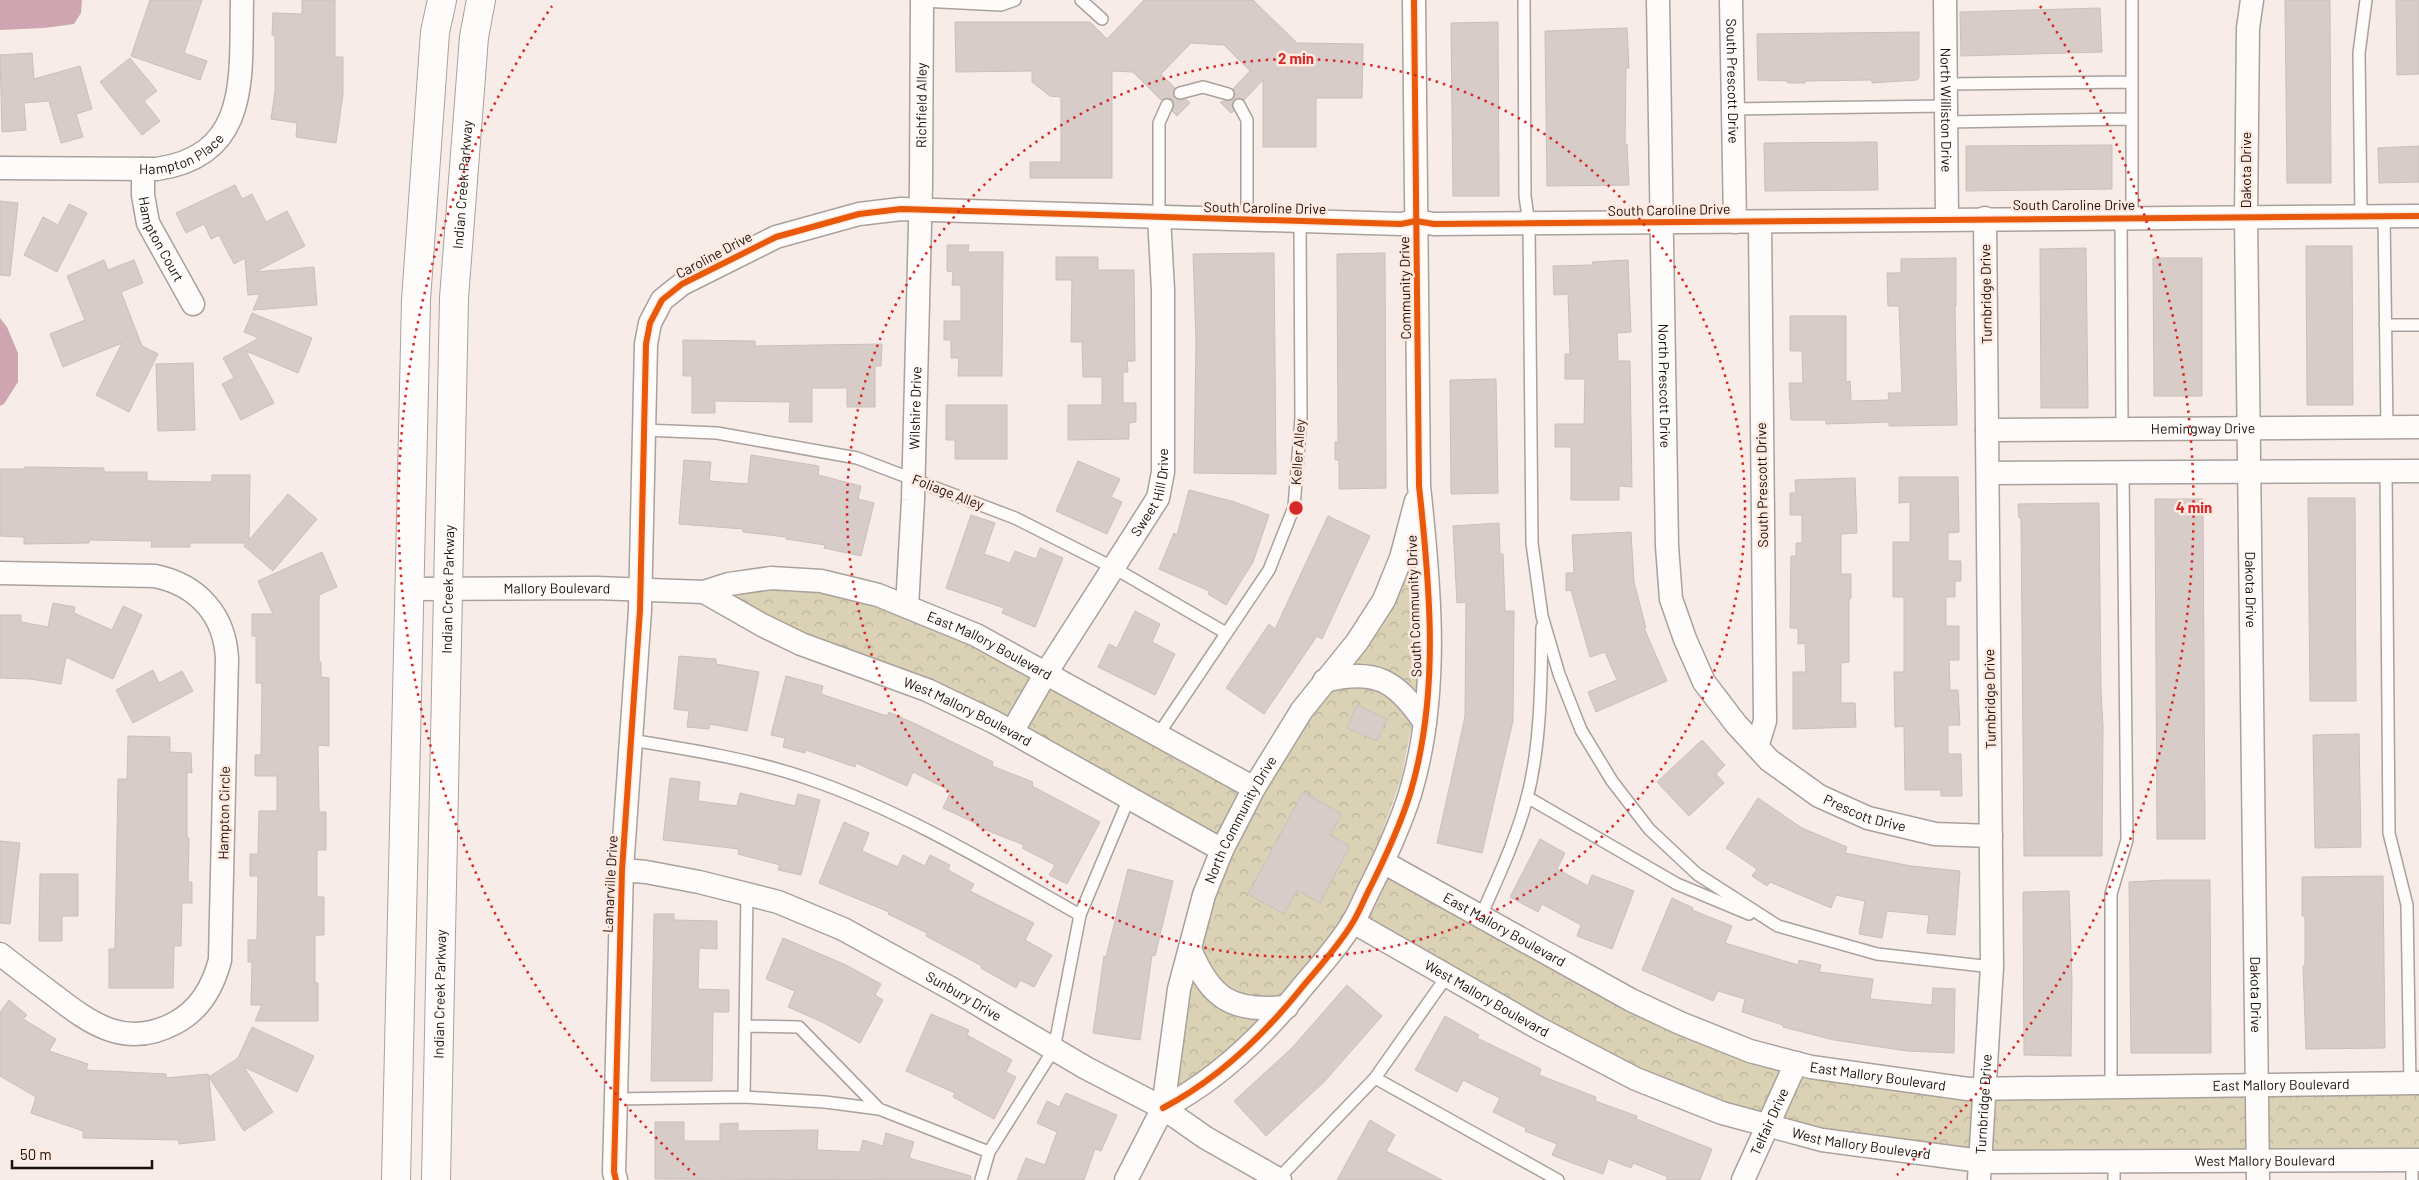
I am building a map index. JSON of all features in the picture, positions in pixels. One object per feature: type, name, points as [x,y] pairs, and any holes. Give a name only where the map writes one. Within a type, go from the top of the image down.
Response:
[{"type":"street","name":"Hampton Place","points":[[0,168],[143,169],[171,167],[198,155],[210,146],[229,123],[235,110],[240,82],[242,0]]},
{"type":"street","points":[[396,1180],[416,300],[435,32],[442,0]]},
{"type":"street","name":"Indian Creek Parkway","points":[[436,1180],[454,298],[474,37],[481,0]]},
{"type":"street","name":"Richfield Alley","points":[[920,210],[922,0]]},
{"type":"street","name":"Community Drive","points":[[1414,0],[1419,486]]},
{"type":"street","name":"North Prescott Drive","points":[[1658,0],[1667,546],[1672,599],[1685,638],[1704,682],[1736,724],[1757,747]]},
{"type":"street","name":"South Prescott Drive","points":[[1731,0],[1735,222]]},
{"type":"street","name":"North Williston Drive","points":[[1945,0],[1947,219]]},
{"type":"street","name":"Dakota Drive","points":[[2252,0],[2248,28],[2246,217],[2251,474],[2257,1170]]},
{"type":"street","name":"Hampton Court","points":[[143,169],[143,195],[148,224],[193,304]]},
{"type":"street","name":"Caroline Drive","points":[[640,590],[646,344],[650,323],[662,300],[682,284],[776,237],[860,214],[901,209],[920,210]]},
{"type":"street","name":"South Caroline Drive","points":[[920,210],[1401,224],[1416,221],[1434,224],[1529,224],[1985,218],[2419,216]]},
{"type":"street","name":"Wilshire Drive","points":[[907,607],[913,479],[920,210]]},
{"type":"street","name":"Sweet Hill Drive","points":[[1012,732],[1046,673],[1158,498],[1163,472],[1163,290],[1159,217]]},
{"type":"street","name":"Turnbridge Drive","points":[[1980,1171],[1992,967],[1985,218]]},
{"type":"street","name":"South Prescott Drive","points":[[1757,747],[1765,720],[1760,222]]},
{"type":"street","name":"Hemingway Drive","points":[[1987,430],[2419,427]]},
{"type":"street","points":[[1988,473],[2251,474],[2419,471]]},
{"type":"street","name":"North Community Drive","points":[[1126,1180],[1163,1108],[1176,1006],[1204,895],[1222,850],[1254,788],[1302,710],[1324,680],[1357,642],[1384,600],[1401,558],[1419,486]]},
{"type":"street","name":"South Community Drive","points":[[1163,1108],[1189,1095],[1214,1077],[1249,1046],[1287,1007],[1353,922],[1383,862],[1410,794],[1425,723],[1430,664],[1424,533],[1419,486]]},
{"type":"street","name":"Hampton Circle","points":[[0,573],[155,576],[176,581],[194,591],[205,601],[217,618],[227,644],[228,659],[220,960],[211,988],[203,1000],[181,1020],[154,1032],[140,1034],[111,1031],[84,1018],[0,954]]},
{"type":"street","name":"East Mallory Boulevard","points":[[704,592],[729,584],[771,578],[821,581],[878,595],[976,635],[1254,788]]},
{"type":"street","name":"Mallory Boulevard","points":[[409,588],[704,592]]},
{"type":"street","name":"Lamarville Drive","points":[[616,1180],[614,1172],[615,1099],[622,870],[640,590]]},
{"type":"street","name":"West Mallory Boulevard","points":[[704,592],[762,625],[801,644],[927,690],[1012,732],[1222,850]]},
{"type":"street","points":[[1324,680],[1341,676],[1378,678],[1394,686],[1409,700],[1425,723]]},
{"type":"street","name":"Prescott Drive","points":[[1757,747],[1768,760],[1819,796],[1868,818],[1935,834],[1991,836]]},
{"type":"street","name":"East Mallory Boulevard","points":[[1383,862],[1647,1008],[1750,1051],[1811,1067],[1968,1089],[2415,1083]]},
{"type":"street","name":"Sunbury Drive","points":[[622,870],[646,872],[699,882],[778,902],[843,929],[952,989],[1054,1049],[1163,1108],[1206,1138],[1278,1180]]},
{"type":"street","name":"West Mallory Boulevard","points":[[1353,922],[1540,1029],[1636,1079],[1722,1114],[1822,1140],[1980,1171],[2257,1170],[2414,1166]]},
{"type":"street","points":[[1190,949],[1208,986],[1229,1002],[1265,1009],[1287,1007]]},
{"type":"street","name":"Telfair Drive","points":[[1743,1180],[1796,1063]]},
{"type":"lane","points":[[922,0],[1001,5],[1015,0]]},
{"type":"lane","points":[[1081,0],[1102,19]]},
{"type":"lane","points":[[1481,916],[1509,855],[1527,797],[1540,710],[1542,616],[1532,543],[1529,224],[1525,196],[1524,0]]},
{"type":"lane","points":[[2122,430],[2126,218],[2132,119],[2132,0]]},
{"type":"lane","points":[[2366,0],[2359,53],[2372,216],[2386,325],[2387,428]]},
{"type":"lane","points":[[1733,109],[1946,104],[2132,82]]},
{"type":"lane","points":[[1180,93],[1203,87],[1228,94]]},
{"type":"lane","points":[[1946,104],[2132,119]]},
{"type":"lane","points":[[1159,217],[1159,123],[1166,105]]},
{"type":"lane","points":[[1239,105],[1247,120],[1247,220]]},
{"type":"lane","name":"Keller Alley","points":[[1158,735],[1269,570],[1294,507],[1301,418],[1300,221]]},
{"type":"lane","points":[[2386,325],[2419,325]]},
{"type":"lane","name":"Foliage Alley","points":[[644,430],[717,433],[856,458],[1015,518],[1114,568],[1226,633]]},
{"type":"lane","points":[[2386,472],[2389,834],[2407,905],[2415,1083]]},
{"type":"lane","points":[[2111,1087],[2111,894],[2127,840],[2123,473]]},
{"type":"lane","points":[[1542,616],[1560,674],[1581,730],[1612,781],[1649,829],[1697,874],[1778,926]]},
{"type":"lane","points":[[631,740],[716,754],[809,779],[920,825],[1080,915]]},
{"type":"lane","points":[[1527,797],[1677,884],[1778,926],[1877,954],[1992,967]]},
{"type":"lane","points":[[981,1180],[989,1152],[1054,1049],[1080,915],[1130,798]]},
{"type":"lane","points":[[744,1097],[746,894]]},
{"type":"lane","points":[[1278,1180],[1375,1078],[1446,976]]},
{"type":"lane","points":[[746,1026],[799,1028],[879,1109]]},
{"type":"lane","points":[[1375,1078],[1558,1180]]},
{"type":"lane","points":[[615,1099],[744,1097],[824,1102],[879,1109],[989,1152]]},
{"type":"green space","points":[[1415,551],[1421,680],[1401,779],[1372,861],[1607,993],[1880,1085],[2419,1090],[2419,1151],[1999,1155],[1784,1124],[1667,1084],[1358,921],[1235,1053],[1171,1095],[1186,986],[1232,849],[886,664],[774,621],[731,595],[779,588],[863,598],[1055,684],[1261,796],[1316,707],[1382,627]]},
{"type":"shaded area","points":[[0,0],[82,0],[81,13],[74,24],[44,28],[0,30]]},
{"type":"shaded area","points":[[0,318],[7,327],[18,353],[18,382],[4,404],[0,406]]},
{"type":"building","points":[[150,0],[202,0],[184,53],[207,61],[200,80],[131,56]]},
{"type":"building","points":[[302,0],[335,0],[335,57],[343,57],[343,94],[336,143],[296,137],[297,123],[271,119],[275,92],[275,35],[272,35],[273,13],[302,14]]},
{"type":"building","points":[[1144,0],[1253,0],[1297,43],[1363,44],[1362,98],[1316,98],[1316,147],[1263,147],[1263,80],[1244,100],[1239,98],[1233,101],[1234,111],[1231,113],[1220,102],[1234,99],[1235,93],[1233,89],[1250,71],[1224,45],[1191,43],[1161,74],[1175,88],[1173,94],[1175,99],[1186,99],[1190,103],[1177,116],[1172,111],[1173,100],[1167,98],[1161,100],[1133,72],[1112,71],[1112,178],[1030,178],[1030,162],[1061,162],[1061,97],[1050,96],[1032,82],[1032,71],[956,72],[955,22],[1090,22],[1107,39]]},
{"type":"building","points":[[2285,0],[2330,0],[2331,183],[2287,183]]},
{"type":"building","points":[[2396,0],[2419,0],[2419,74],[2397,75]]},
{"type":"building","points":[[2100,8],[2102,52],[1961,56],[1960,12]]},
{"type":"building","points":[[1498,22],[1499,196],[1453,196],[1451,23]]},
{"type":"building","points":[[1627,28],[1629,68],[1626,68],[1625,144],[1627,144],[1629,185],[1547,186],[1545,31]]},
{"type":"building","points":[[1919,32],[1919,78],[1917,80],[1872,83],[1872,80],[1788,83],[1787,81],[1758,80],[1757,34]]},
{"type":"building","points":[[32,53],[34,79],[80,66],[92,109],[76,114],[83,137],[61,143],[49,101],[24,103],[26,130],[2,132],[0,55]]},
{"type":"building","points":[[130,58],[157,91],[144,101],[160,121],[142,135],[100,82]]},
{"type":"building","points":[[1877,142],[1878,190],[1765,191],[1764,143]]},
{"type":"building","points":[[2112,145],[2112,189],[1966,191],[1966,146]]},
{"type":"building","points":[[2419,146],[2419,182],[2379,183],[2378,148]]},
{"type":"building","points":[[235,185],[242,199],[252,194],[266,222],[287,211],[305,246],[255,272],[314,267],[317,305],[253,310],[260,294],[248,295],[245,258],[234,264],[219,235],[211,239],[204,224],[186,233],[176,213]]},
{"type":"building","points":[[0,201],[18,203],[10,276],[0,275]]},
{"type":"building","points":[[69,204],[87,213],[57,272],[24,255],[43,217],[58,225]]},
{"type":"building","points":[[947,245],[969,245],[968,252],[1003,252],[1002,376],[958,376],[959,358],[951,358],[951,340],[944,340],[944,321],[961,321],[961,285],[952,285],[953,272],[947,271]]},
{"type":"building","points":[[2306,246],[2352,246],[2353,405],[2307,405]]},
{"type":"building","points":[[2086,248],[2088,408],[2041,408],[2040,249]]},
{"type":"building","points":[[1274,253],[1276,474],[1194,473],[1196,342],[1193,254]]},
{"type":"building","points":[[1385,253],[1386,488],[1339,489],[1339,460],[1335,460],[1335,442],[1338,442],[1337,254]]},
{"type":"building","points":[[1056,257],[1098,257],[1098,270],[1134,270],[1135,361],[1127,361],[1128,372],[1123,372],[1123,403],[1136,403],[1136,422],[1129,423],[1129,439],[1068,440],[1068,405],[1102,405],[1102,377],[1083,377],[1082,342],[1071,342],[1072,280],[1056,280]]},
{"type":"building","points":[[1956,258],[1957,425],[1889,426],[1889,422],[1826,424],[1826,420],[1791,420],[1789,383],[1803,383],[1802,351],[1790,351],[1790,316],[1846,316],[1846,382],[1850,381],[1851,401],[1889,400],[1888,393],[1902,393],[1899,306],[1888,306],[1887,273],[1901,273],[1901,259]]},
{"type":"building","points":[[2153,258],[2202,258],[2202,396],[2154,396]]},
{"type":"building","points":[[104,260],[108,270],[134,260],[143,283],[121,292],[142,346],[158,354],[129,412],[96,395],[122,343],[63,367],[50,334],[85,320],[67,276]]},
{"type":"building","points":[[1628,260],[1631,332],[1617,333],[1618,361],[1630,361],[1632,487],[1619,486],[1619,500],[1571,500],[1571,447],[1555,447],[1555,424],[1584,424],[1585,379],[1565,379],[1565,354],[1570,354],[1568,294],[1554,295],[1553,266],[1593,265],[1592,262]]},
{"type":"building","points":[[252,313],[312,338],[298,373],[246,351],[274,403],[241,420],[222,384],[234,378],[223,358],[259,338],[244,332]]},
{"type":"building","points":[[683,340],[755,341],[755,346],[882,344],[881,366],[875,366],[875,407],[847,407],[847,388],[812,388],[812,422],[789,422],[790,402],[715,401],[715,413],[692,413],[692,376],[683,376]]},
{"type":"building","points":[[193,363],[195,430],[158,431],[156,364]]},
{"type":"building","points":[[1496,379],[1498,493],[1451,494],[1450,380]]},
{"type":"building","points":[[946,405],[1007,405],[1007,459],[955,459],[955,440],[946,440]]},
{"type":"building","points":[[751,455],[819,466],[818,475],[861,486],[858,499],[874,503],[861,556],[824,548],[825,545],[786,539],[786,537],[743,532],[743,529],[679,524],[684,460],[711,462],[709,481],[748,484]]},
{"type":"building","points":[[1078,461],[1120,479],[1111,497],[1122,502],[1107,534],[1056,511]]},
{"type":"building","points":[[25,467],[104,468],[104,472],[147,472],[147,481],[212,482],[212,475],[250,475],[249,540],[288,494],[317,519],[273,571],[244,546],[246,543],[190,543],[190,547],[151,547],[152,541],[89,540],[89,543],[24,544],[24,537],[0,536],[0,469],[25,469]]},
{"type":"building","points":[[1899,477],[1958,477],[1959,532],[1948,533],[1948,561],[1961,561],[1961,581],[1955,581],[1955,597],[1946,597],[1946,626],[1959,626],[1959,660],[1949,660],[1950,690],[1958,690],[1960,725],[1948,725],[1948,754],[1961,754],[1962,796],[1941,796],[1941,790],[1905,790],[1904,726],[1895,727],[1894,672],[1904,672],[1904,597],[1893,597],[1893,542],[1910,542],[1910,502],[1899,503]]},
{"type":"building","points":[[1855,478],[1857,533],[1841,534],[1841,574],[1851,574],[1851,598],[1849,599],[1849,662],[1841,663],[1841,703],[1855,703],[1856,727],[1793,729],[1793,672],[1806,672],[1805,643],[1798,644],[1798,628],[1790,628],[1791,556],[1796,556],[1796,543],[1802,543],[1802,515],[1790,515],[1790,493],[1796,493],[1795,480]]},
{"type":"building","points":[[1189,490],[1235,502],[1269,515],[1253,562],[1226,605],[1208,594],[1209,591],[1159,569],[1174,533],[1177,535]]},
{"type":"building","points":[[2308,498],[2355,498],[2356,701],[2310,701]]},
{"type":"building","points":[[2155,499],[2203,499],[2205,839],[2157,839]]},
{"type":"building","points":[[2099,503],[2103,727],[2102,856],[2024,856],[2021,518],[2019,518],[2018,504]]},
{"type":"building","points":[[971,515],[995,523],[984,554],[1010,563],[1015,551],[1036,559],[1040,548],[1063,558],[1035,627],[1002,613],[1004,608],[946,588]]},
{"type":"building","points":[[1328,516],[1370,536],[1322,639],[1317,636],[1264,714],[1226,688],[1269,624],[1275,629]]},
{"type":"building","points":[[1499,523],[1500,554],[1503,554],[1505,611],[1514,611],[1513,721],[1482,853],[1437,843],[1465,717],[1466,602],[1457,603],[1453,526]]},
{"type":"building","points":[[1631,532],[1634,582],[1646,628],[1644,628],[1667,681],[1596,712],[1588,692],[1617,680],[1605,652],[1590,657],[1571,590],[1566,591],[1566,573],[1574,573],[1572,535]]},
{"type":"building","points":[[322,552],[337,587],[319,595],[319,662],[321,662],[321,677],[329,678],[329,746],[318,745],[319,812],[326,812],[326,850],[317,850],[317,897],[324,897],[324,935],[315,935],[315,983],[318,983],[318,1021],[255,1021],[262,1005],[251,1005],[252,962],[248,962],[248,940],[257,940],[258,876],[250,876],[250,854],[258,854],[259,811],[277,811],[277,776],[255,776],[255,755],[261,755],[262,683],[256,683],[256,636],[252,636],[252,614],[273,614],[258,581]]},
{"type":"building","points":[[53,603],[75,607],[74,613],[112,630],[123,606],[142,615],[113,679],[66,657],[61,684],[30,679],[0,678],[0,615],[21,615],[21,622],[48,627]]},
{"type":"building","points":[[1135,611],[1160,624],[1152,642],[1175,654],[1155,695],[1098,667],[1109,644],[1117,648]]},
{"type":"building","points":[[679,656],[716,659],[716,664],[759,672],[747,731],[710,724],[709,729],[687,727],[689,711],[674,709]]},
{"type":"building","points":[[153,670],[159,683],[182,671],[193,691],[133,723],[116,690]]},
{"type":"building","points":[[786,676],[823,686],[821,694],[887,716],[889,712],[920,726],[993,762],[992,766],[1033,782],[1032,786],[1100,822],[1067,884],[1049,875],[1055,865],[1022,848],[1024,845],[976,826],[977,824],[943,808],[951,791],[913,772],[907,786],[856,763],[855,767],[806,750],[805,753],[783,747],[785,738],[771,735]]},
{"type":"building","points":[[1357,705],[1387,719],[1377,741],[1347,728]]},
{"type":"building","points":[[2359,734],[2361,847],[2315,848],[2313,735]]},
{"type":"building","points":[[128,736],[170,737],[170,752],[191,753],[192,773],[187,772],[187,838],[189,838],[188,882],[192,882],[192,903],[182,903],[181,946],[174,946],[173,988],[109,988],[109,949],[115,949],[118,779],[127,779]]},
{"type":"building","points":[[1702,740],[1725,765],[1716,774],[1724,783],[1689,816],[1657,782]]},
{"type":"building","points":[[670,778],[700,782],[698,801],[737,806],[740,793],[795,806],[798,794],[820,800],[801,875],[778,870],[780,865],[738,854],[739,849],[663,840]]},
{"type":"building","points":[[1303,792],[1342,814],[1330,835],[1350,846],[1320,903],[1297,890],[1284,914],[1248,894]]},
{"type":"building","points":[[1758,798],[1802,828],[1847,847],[1845,853],[1911,866],[1960,871],[1955,935],[1927,933],[1929,915],[1887,911],[1882,938],[1859,934],[1865,901],[1836,895],[1831,908],[1770,882],[1767,886],[1752,876],[1757,869],[1726,848]]},
{"type":"building","points":[[844,822],[869,833],[862,851],[898,867],[903,855],[925,866],[930,855],[950,865],[948,870],[974,884],[970,891],[1034,923],[1025,940],[1052,955],[1034,987],[1020,980],[1016,988],[981,968],[982,966],[926,936],[927,933],[888,914],[889,912],[819,883]]},
{"type":"building","points":[[1540,839],[1565,853],[1557,869],[1588,886],[1592,875],[1634,891],[1612,949],[1577,936],[1581,925],[1542,904],[1538,912],[1510,897]]},
{"type":"building","points":[[0,841],[20,843],[10,924],[0,923]]},
{"type":"building","points":[[1128,869],[1173,881],[1155,956],[1152,955],[1140,1040],[1093,1033],[1104,956],[1106,957]]},
{"type":"building","points":[[40,874],[78,874],[78,916],[62,916],[62,941],[39,941]]},
{"type":"building","points":[[2383,876],[2385,1048],[2306,1049],[2303,966],[2305,966],[2305,916],[2302,916],[2302,877]]},
{"type":"building","points":[[2210,880],[2211,1053],[2131,1053],[2129,882]]},
{"type":"building","points":[[2069,891],[2072,982],[2071,1056],[2024,1055],[2023,892]]},
{"type":"building","points":[[1672,898],[1693,908],[1692,910],[1732,926],[1725,943],[1798,965],[1799,960],[1821,965],[1819,972],[1873,979],[1870,999],[1932,1005],[1933,988],[1955,989],[1954,1053],[1907,1051],[1834,1040],[1783,1027],[1783,1025],[1742,1012],[1745,999],[1718,991],[1713,1001],[1642,970]]},
{"type":"building","points":[[654,914],[674,914],[674,920],[717,921],[717,949],[699,948],[698,989],[729,990],[729,1012],[713,1012],[712,1081],[651,1081]]},
{"type":"building","points":[[783,938],[846,965],[881,984],[875,995],[883,1000],[860,1043],[822,1022],[788,1007],[795,991],[766,979]]},
{"type":"building","points":[[1347,985],[1382,1016],[1324,1082],[1266,1136],[1234,1101],[1292,1048]]},
{"type":"building","points":[[9,1000],[27,1015],[23,1019],[56,1039],[49,1051],[88,1064],[86,1070],[166,1074],[166,1078],[208,1074],[215,1140],[179,1144],[179,1140],[83,1138],[83,1131],[31,1113],[36,1097],[0,1076],[0,1012]]},
{"type":"building","points":[[931,1014],[969,1030],[967,1035],[1012,1060],[1006,1072],[1016,1077],[994,1119],[953,1097],[955,1093],[906,1071]]},
{"type":"building","points":[[1445,1016],[1479,1035],[1477,1038],[1541,1069],[1539,1075],[1596,1097],[1595,1101],[1637,1116],[1636,1119],[1712,1149],[1700,1180],[1666,1180],[1668,1177],[1633,1163],[1631,1168],[1608,1159],[1603,1174],[1572,1163],[1552,1155],[1557,1144],[1525,1131],[1526,1128],[1493,1112],[1500,1098],[1463,1080],[1457,1092],[1415,1070]]},
{"type":"building","points":[[252,1027],[314,1056],[297,1092],[244,1067],[273,1112],[244,1131],[209,1077],[238,1058]]},
{"type":"building","points":[[1066,1093],[1117,1115],[1101,1151],[1095,1149],[1084,1180],[1017,1180],[1026,1158],[1045,1165],[1057,1132],[1037,1123],[1047,1101],[1059,1107]]},
{"type":"building","points":[[1370,1120],[1395,1135],[1386,1151],[1442,1180],[1337,1180]]},
{"type":"building","points":[[655,1122],[684,1122],[684,1141],[720,1141],[720,1124],[738,1123],[738,1131],[818,1130],[817,1150],[860,1152],[863,1140],[883,1146],[886,1133],[914,1142],[909,1158],[971,1176],[971,1180],[655,1179]]},
{"type":"cycle path","points":[[1163,1108],[1184,1096],[1222,1069],[1257,1038],[1289,1003],[1348,930],[1358,914],[1402,818],[1419,756],[1426,718],[1430,641],[1429,602],[1419,486],[1414,0]]},
{"type":"cycle path","points":[[616,1180],[614,1172],[622,870],[640,610],[646,344],[650,323],[662,300],[682,284],[776,237],[859,214],[901,209],[1401,224],[1416,221],[1434,224],[2419,216]]}]
